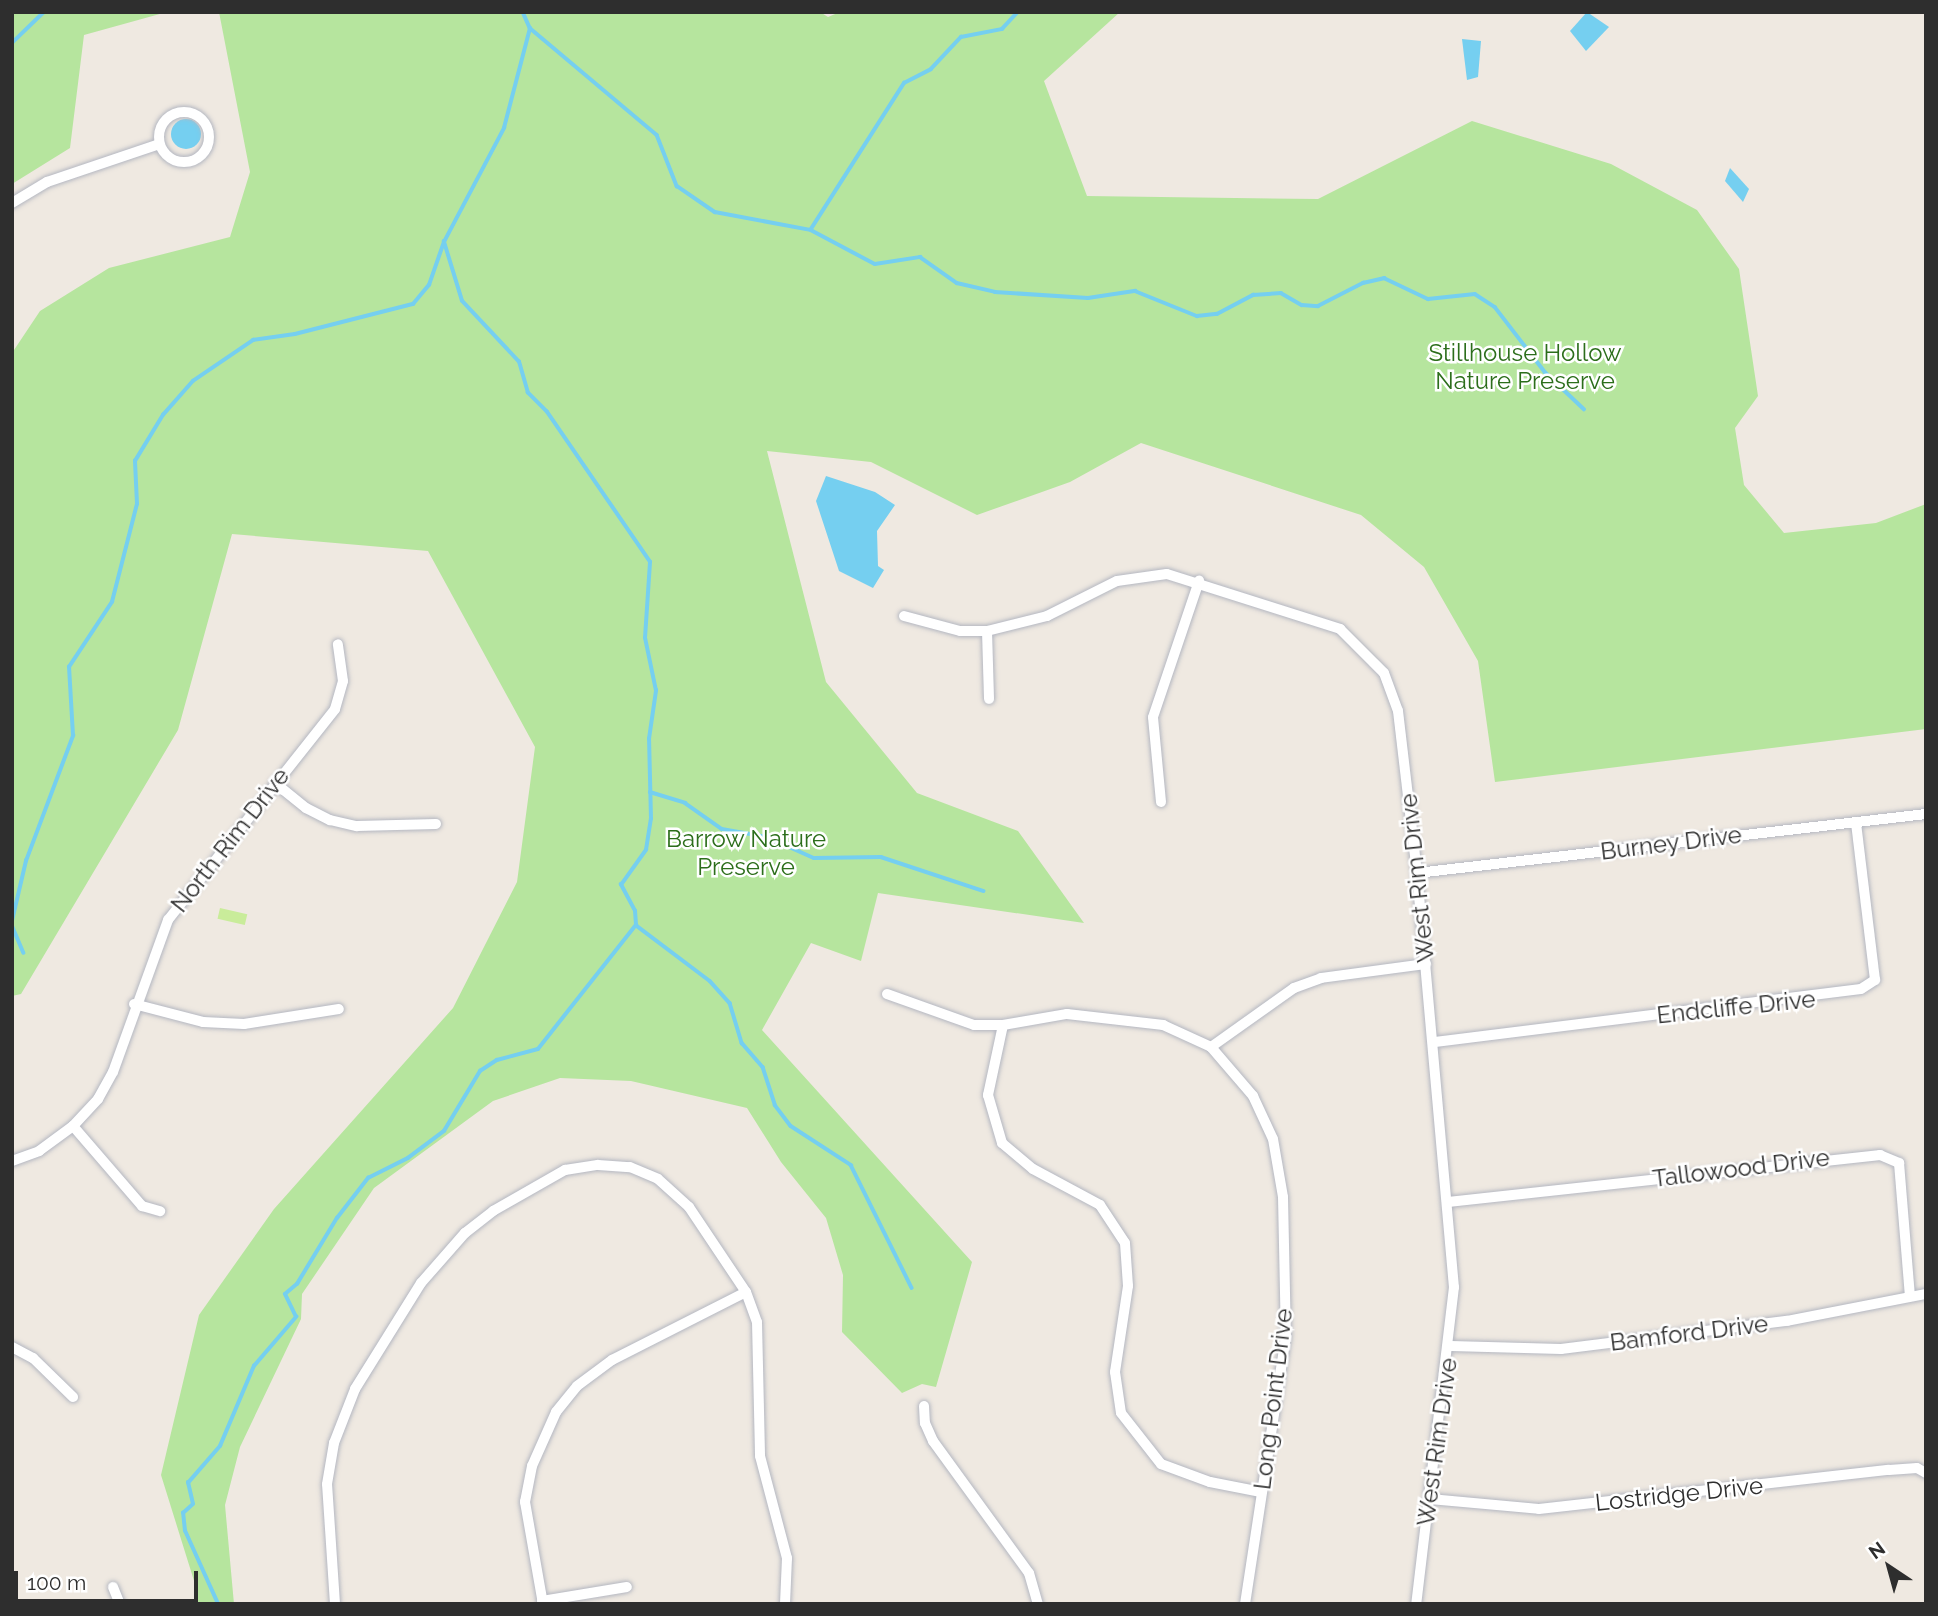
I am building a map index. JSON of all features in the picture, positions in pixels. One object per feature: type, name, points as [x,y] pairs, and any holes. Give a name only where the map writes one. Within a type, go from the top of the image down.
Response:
[{"type":"street","points":[[195,114],[206,126],[205,150],[193,161],[176,161],[159,144],[160,128],[171,116],[195,114]]},
{"type":"street","points":[[12,203],[47,181],[159,144]]},
{"type":"street","name":"West Rim Drive","points":[[904,616],[960,631],[987,631],[1047,616],[1117,581],[1141,575],[1167,574],[1199,581],[1339,629],[1384,673],[1398,711],[1417,873],[1436,1042],[1454,1287],[1451,1346],[1416,1604]]},
{"type":"street","points":[[1161,802],[1153,717],[1199,581]]},
{"type":"street","points":[[987,631],[989,699]]},
{"type":"street","name":"North Rim Drive","points":[[12,1161],[39,1151],[73,1126],[98,1099],[113,1072],[134,1004],[168,920],[335,709],[343,681],[338,644]]},
{"type":"street","points":[[275,783],[330,820],[357,826],[436,824]]},
{"type":"street","name":"Burney Drive","points":[[1417,873],[1926,814]]},
{"type":"street","name":"Endcliffe Drive","points":[[1436,1042],[1861,989],[1875,980],[1856,822]]},
{"type":"street","points":[[1211,1047],[1294,988],[1321,978],[1426,964]]},
{"type":"street","name":"Long Point Drive","points":[[887,994],[974,1025],[1003,1025],[1067,1014],[1104,1016],[1163,1025],[1211,1047],[1234,1070],[1264,1115],[1283,1197],[1286,1336],[1245,1604]]},
{"type":"street","points":[[134,1004],[203,1022],[244,1024],[339,1009]]},
{"type":"street","points":[[1003,1025],[988,1095],[1002,1143],[1033,1169],[1100,1205],[1125,1243],[1128,1286],[1115,1373],[1121,1413],[1161,1464],[1210,1482],[1261,1492]]},
{"type":"street","points":[[73,1126],[142,1206],[160,1211]]},
{"type":"street","name":"Tallowood Drive","points":[[1448,1202],[1880,1155],[1899,1163],[1910,1296]]},
{"type":"street","points":[[335,1604],[327,1484],[334,1443],[355,1389],[421,1283],[447,1250],[493,1211],[565,1170],[598,1164],[630,1167],[658,1179],[689,1207],[746,1292],[758,1332],[759,1447],[787,1558],[785,1604]]},
{"type":"street","points":[[627,1587],[542,1603],[525,1502],[531,1466],[556,1412],[577,1386],[612,1360],[746,1292]]},
{"type":"street","name":"Bamford Drive","points":[[1451,1346],[1561,1349],[1787,1321],[1926,1294]]},
{"type":"street","points":[[12,1347],[33,1358],[73,1397]]},
{"type":"street","points":[[924,1406],[925,1423],[933,1441],[1029,1573],[1038,1604]]},
{"type":"street","name":"Lostridge Drive","points":[[1430,1499],[1539,1509],[1917,1468],[1926,1473]]},
{"type":"street","points":[[113,1587],[120,1604]]},
{"type":"green space","points":[[12,12],[167,12],[84,35],[70,148],[12,184]]},
{"type":"green space","points":[[219,12],[820,12],[828,17],[840,12],[1120,12],[1044,81],[1087,196],[1318,199],[1472,121],[1611,164],[1697,210],[1739,269],[1758,396],[1735,428],[1744,485],[1784,533],[1876,523],[1926,504],[1926,729],[1495,782],[1478,661],[1424,567],[1361,515],[1141,443],[1070,482],[977,515],[871,462],[767,451],[826,682],[917,793],[1018,831],[1084,923],[878,893],[861,961],[811,943],[762,1030],[972,1262],[936,1387],[922,1384],[902,1393],[842,1332],[843,1275],[826,1218],[781,1162],[747,1108],[631,1081],[560,1078],[493,1101],[374,1188],[302,1294],[301,1319],[240,1447],[225,1505],[234,1604],[195,1604],[195,1584],[161,1475],[199,1315],[274,1209],[453,1008],[517,882],[535,747],[428,551],[232,534],[178,730],[21,994],[12,996],[12,353],[40,311],[109,268],[230,237],[250,172]]},
{"type":"green space","points":[[220,908],[247,914],[245,925],[218,919]]},
{"type":"water","points":[[1587,12],[1609,27],[1586,51],[1570,31]]},
{"type":"water","points":[[1462,39],[1481,41],[1478,77],[1467,80]]},
{"type":"water","points":[[186,119],[192,120],[200,128],[200,140],[192,148],[186,149],[180,148],[172,140],[171,134],[172,128],[180,120]]},
{"type":"water","points":[[1730,168],[1749,189],[1743,202],[1725,181]]},
{"type":"water","points":[[826,476],[875,492],[895,505],[877,531],[878,566],[884,570],[873,588],[839,571],[816,501]]},
{"type":"waterway","points":[[12,43],[44,12]]},
{"type":"waterway","points":[[523,12],[530,28],[657,135],[677,186],[715,212],[811,230],[875,264],[920,257],[957,283],[995,292],[1088,298],[1135,291],[1197,316],[1217,314],[1253,295],[1281,293],[1302,305],[1318,306],[1363,283],[1384,278],[1428,299],[1475,294],[1495,307],[1545,372],[1584,409]]},
{"type":"waterway","points":[[811,229],[904,83],[931,69],[961,37],[1002,29],[1018,12]]},
{"type":"waterway","points":[[12,921],[26,861],[73,736],[69,667],[112,602],[137,504],[135,461],[163,415],[193,381],[253,340],[295,334],[413,304],[429,285],[444,242],[504,128],[530,28]]},
{"type":"waterway","points":[[218,1604],[185,1531],[183,1513],[193,1504],[188,1483],[220,1446],[254,1366],[296,1317],[285,1294],[297,1284],[337,1218],[368,1178],[408,1158],[444,1131],[480,1071],[497,1060],[538,1049],[636,925],[635,911],[621,885],[646,850],[651,819],[649,739],[656,691],[645,638],[650,562],[547,412],[528,393],[519,362],[462,301],[444,242]]},
{"type":"waterway","points":[[650,792],[685,803],[722,829],[767,837],[814,858],[881,857],[984,891]]},
{"type":"waterway","points":[[12,925],[24,953]]},
{"type":"waterway","points":[[637,926],[710,981],[730,1003],[742,1043],[763,1067],[775,1105],[791,1126],[851,1165],[912,1288]]},
{"type":"park label","name":"Stillhouse Hollow Nature Preserve","points":[[1525,367]]},
{"type":"park label","name":"Barrow Nature Preserve","points":[[746,853]]}]
